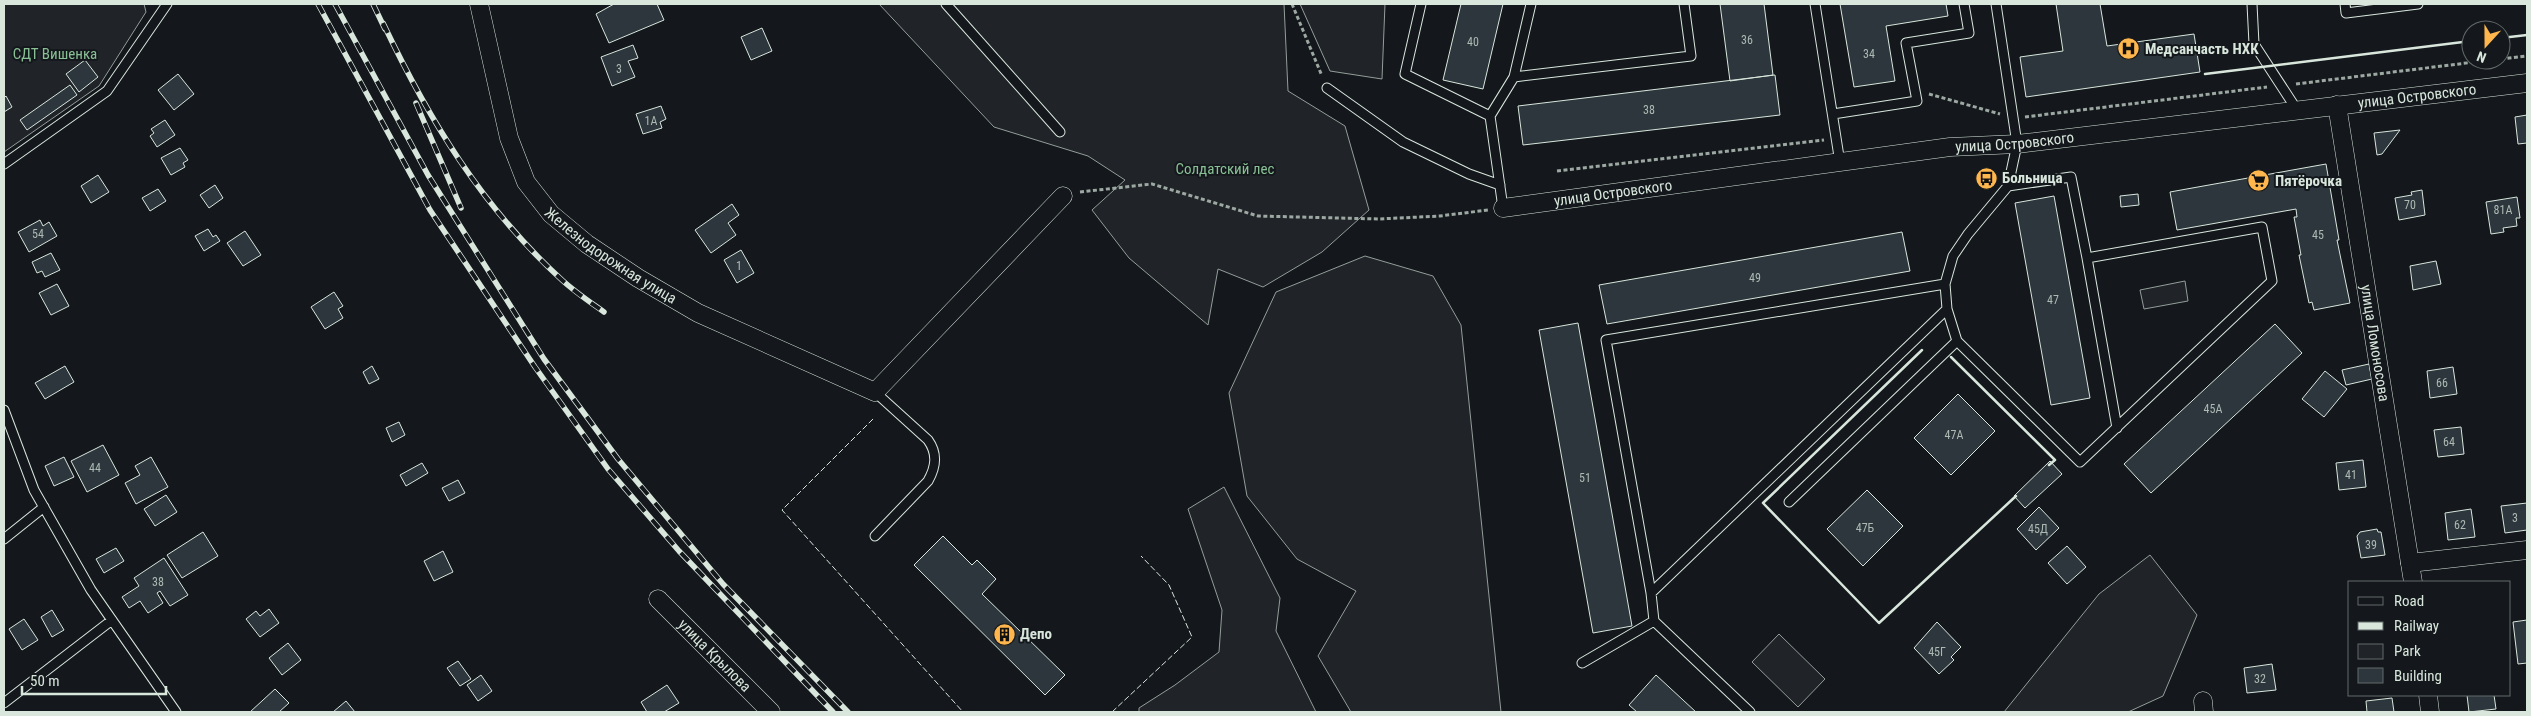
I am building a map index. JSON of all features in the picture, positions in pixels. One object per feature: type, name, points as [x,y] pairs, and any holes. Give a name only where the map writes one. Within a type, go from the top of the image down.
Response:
[{"type":"street","name":"Железнодорожная улица","points":[[479,4],[509,138],[526,182],[551,214],[587,244],[638,278],[698,312],[875,392]]},
{"type":"street","name":"улица Островского","points":[[1503,208],[1950,147],[2017,144],[2527,83]]},
{"type":"street","name":"улица Ломоносова","points":[[2337,105],[2413,581]]},
{"type":"street","points":[[875,392],[1063,196]]},
{"type":"street","points":[[2410,563],[2527,550]]},
{"type":"street","name":"улица Крылова","points":[[658,599],[771,712]]},
{"type":"street","points":[[2428,696],[2430,712]]},
{"type":"lane","points":[[4,164],[107,91],[167,4]]},
{"type":"lane","points":[[946,4],[1060,132]]},
{"type":"lane","points":[[1421,4],[1405,74],[1490,116]]},
{"type":"lane","points":[[1503,208],[1490,116],[1514,77],[1531,4]]},
{"type":"lane","points":[[1514,77],[1691,56],[1684,4]]},
{"type":"lane","points":[[1815,4],[1840,163]]},
{"type":"lane","points":[[1833,114],[1917,101],[1906,43],[1969,33],[1964,4]]},
{"type":"lane","points":[[1996,4],[2017,144],[2008,186],[1968,234],[1953,256],[1945,284],[1947,309],[1957,340],[2080,462],[2272,281],[2262,227],[2087,258]]},
{"type":"lane","points":[[2252,4],[2254,44],[2297,110]]},
{"type":"lane","points":[[2345,4],[2346,13],[2418,4]]},
{"type":"lane","points":[[1327,88],[1402,142],[1469,174],[1500,185]]},
{"type":"lane","points":[[2008,186],[2071,177],[2117,428]]},
{"type":"lane","points":[[1750,712],[1654,621],[1651,593],[1606,340],[1945,284]]},
{"type":"lane","points":[[1651,593],[1947,309]]},
{"type":"lane","points":[[1788,502],[1957,340]]},
{"type":"lane","points":[[875,392],[928,440],[936,459],[933,474],[928,482],[875,536]]},
{"type":"lane","points":[[4,410],[34,490],[91,590],[176,712]]},
{"type":"lane","points":[[4,539],[44,507]]},
{"type":"lane","points":[[4,704],[112,620]]},
{"type":"lane","points":[[1582,663],[1654,621]]},
{"type":"path","points":[[1292,4],[1327,88]]},
{"type":"path","points":[[2511,58],[2527,56]]},
{"type":"path","points":[[1915,90],[2014,118],[2461,64]]},
{"type":"path","points":[[1557,171],[1837,139]]},
{"type":"path","points":[[1063,196],[1094,189],[1152,184],[1258,216],[1379,219],[1440,216],[1503,208]]},
{"type":"green space","name":"СДТ Вишенка","points":[[4,4],[144,4],[146,12],[99,86],[4,152]]},
{"type":"green space","name":"Солдатский лес","points":[[879,4],[1284,4],[1288,91],[1345,126],[1369,210],[1322,252],[1263,287],[1218,269],[1208,325],[1129,258],[1092,210],[1125,180],[1088,156],[994,127]]},
{"type":"green space","points":[[1300,4],[1385,4],[1382,79],[1330,71]]},
{"type":"green space","points":[[1365,256],[1433,276],[1461,325],[1501,712],[1351,712],[1318,656],[1356,591],[1297,559],[1247,496],[1229,393],[1276,292]]},
{"type":"green space","points":[[2185,281],[2188,301],[2144,309],[2140,290]]},
{"type":"green space","points":[[1224,487],[1280,598],[1276,631],[1316,712],[1139,712],[1139,708],[1175,685],[1219,652],[1222,610],[1188,509]]},
{"type":"green space","points":[[2150,555],[2197,615],[2163,696],[2128,712],[2004,712],[2099,594]]},
{"type":"green space","points":[[1779,634],[1825,679],[1798,707],[1752,662]]},
{"type":"building","points":[[614,4],[657,4],[664,20],[609,43],[596,14]]},
{"type":"building","points":[[1461,4],[1503,4],[1483,89],[1443,80]]},
{"type":"building","points":[[1720,4],[1764,4],[1773,75],[1730,81]]},
{"type":"building","points":[[1840,4],[1946,4],[1948,16],[1886,26],[1895,81],[1854,87]]},
{"type":"building","name":"Медсанчасть НХК","points":[[2056,4],[2100,4],[2107,46],[2194,34],[2200,72],[2026,97],[2020,57],[2063,51]]},
{"type":"building","points":[[762,28],[772,51],[751,60],[741,37]]},
{"type":"building","points":[[633,45],[638,58],[628,61],[635,77],[612,86],[601,57]]},
{"type":"building","points":[[85,60],[98,77],[79,92],[66,74]]},
{"type":"building","points":[[178,74],[194,94],[174,110],[158,90]]},
{"type":"building","points":[[1775,75],[1780,115],[1523,145],[1518,106]]},
{"type":"building","points":[[70,85],[77,95],[27,130],[20,120]]},
{"type":"building","points":[[6,96],[12,107],[4,112],[4,98]]},
{"type":"building","points":[[661,106],[666,119],[660,122],[662,128],[643,134],[636,114]]},
{"type":"building","points":[[2527,115],[2527,143],[2518,144],[2515,117]]},
{"type":"building","points":[[165,120],[175,135],[157,147],[150,136],[154,133],[151,129]]},
{"type":"building","points":[[2400,130],[2382,154],[2377,155],[2374,133]]},
{"type":"building","points":[[180,148],[188,160],[183,163],[185,167],[171,175],[161,158]]},
{"type":"building","points":[[2326,164],[2339,240],[2337,240],[2350,303],[2314,310],[2312,302],[2309,303],[2299,255],[2301,255],[2294,217],[2297,217],[2296,209],[2177,230],[2170,192]]},
{"type":"building","points":[[98,175],[109,192],[91,203],[81,186]]},
{"type":"building","points":[[215,185],[223,198],[209,208],[200,195]]},
{"type":"building","points":[[158,189],[166,201],[150,211],[142,198]]},
{"type":"building","points":[[2422,190],[2425,215],[2399,220],[2395,198],[2412,195],[2411,192]]},
{"type":"building","points":[[2138,194],[2139,205],[2121,207],[2120,196]]},
{"type":"building","points":[[2054,196],[2090,398],[2051,405],[2015,203]]},
{"type":"building","points":[[2517,197],[2520,218],[2516,218],[2517,226],[2503,228],[2504,232],[2491,234],[2486,202]]},
{"type":"building","points":[[732,204],[739,215],[728,223],[736,235],[711,253],[695,230]]},
{"type":"building","points":[[40,220],[43,226],[49,222],[57,236],[29,252],[18,232]]},
{"type":"building","points":[[208,229],[213,237],[216,235],[220,241],[204,251],[195,236]]},
{"type":"building","points":[[245,231],[261,255],[243,266],[227,243]]},
{"type":"building","points":[[1902,232],[1910,271],[1607,324],[1599,285]]},
{"type":"building","points":[[741,250],[754,273],[737,283],[724,260]]},
{"type":"building","points":[[51,253],[60,270],[45,277],[42,271],[37,273],[32,262]]},
{"type":"building","points":[[2436,261],[2441,284],[2413,290],[2410,266]]},
{"type":"building","points":[[57,284],[69,306],[51,315],[39,293]]},
{"type":"building","points":[[334,292],[343,306],[338,309],[343,318],[325,329],[311,307]]},
{"type":"building","points":[[1578,323],[1632,626],[1593,633],[1539,330]]},
{"type":"building","points":[[2275,324],[2302,353],[2151,493],[2124,464]]},
{"type":"building","points":[[2369,364],[2372,379],[2346,385],[2342,370]]},
{"type":"building","points":[[65,366],[74,382],[45,399],[35,383]]},
{"type":"building","points":[[372,366],[379,379],[369,384],[363,372]]},
{"type":"building","points":[[2453,367],[2457,394],[2430,398],[2427,371]]},
{"type":"building","points":[[2325,371],[2347,389],[2324,417],[2302,399]]},
{"type":"building","points":[[1958,394],[1995,431],[1951,475],[1914,438]]},
{"type":"building","points":[[399,422],[405,435],[392,442],[386,428]]},
{"type":"building","points":[[2461,427],[2464,454],[2438,457],[2434,430]]},
{"type":"building","points":[[103,445],[119,475],[87,492],[71,461]]},
{"type":"building","points":[[64,457],[74,477],[54,486],[45,466]]},
{"type":"building","points":[[151,457],[168,487],[136,504],[125,483],[140,475],[135,466]]},
{"type":"building","points":[[2363,460],[2366,487],[2339,490],[2336,463]]},
{"type":"building","points":[[2050,461],[2062,474],[2025,508],[2014,496]]},
{"type":"building","points":[[422,463],[428,473],[406,486],[400,475]]},
{"type":"building","points":[[458,480],[465,493],[449,501],[442,488]]},
{"type":"building","points":[[1867,490],[1903,526],[1863,566],[1827,529]]},
{"type":"building","points":[[166,495],[177,512],[155,526],[144,509]]},
{"type":"building","points":[[2527,503],[2527,530],[2505,533],[2501,506]]},
{"type":"building","points":[[2039,507],[2059,528],[2036,550],[2017,529]]},
{"type":"building","points":[[2471,509],[2475,537],[2448,540],[2445,513]]},
{"type":"building","points":[[2377,529],[2378,532],[2381,532],[2385,555],[2361,558],[2357,536],[2360,532]]},
{"type":"building","points":[[203,532],[218,556],[182,578],[167,555]]},
{"type":"building","name":"Депо","points":[[943,536],[972,565],[977,560],[996,579],[982,594],[1065,675],[1045,695],[914,565]]},
{"type":"building","points":[[2067,546],[2086,567],[2067,584],[2048,563]]},
{"type":"building","points":[[116,548],[124,561],[104,573],[96,559]]},
{"type":"building","points":[[443,551],[453,572],[434,581],[424,561]]},
{"type":"building","points":[[164,558],[188,595],[170,606],[160,591],[157,593],[163,603],[148,613],[140,601],[129,608],[122,597],[139,586],[134,578]]},
{"type":"building","points":[[269,609],[279,623],[260,637],[246,619],[256,611],[260,616]]},
{"type":"building","points":[[52,610],[64,630],[52,637],[41,617]]},
{"type":"building","points":[[24,619],[38,640],[22,650],[9,629]]},
{"type":"building","points":[[2527,620],[2527,663],[2518,664],[2513,622]]},
{"type":"building","points":[[1937,622],[1961,647],[1951,657],[1954,660],[1939,674],[1914,648]]},
{"type":"building","points":[[288,643],[301,660],[282,675],[269,658]]},
{"type":"building","points":[[458,661],[471,679],[460,686],[447,668]]},
{"type":"building","points":[[2272,664],[2276,690],[2247,693],[2244,668]]},
{"type":"building","points":[[481,675],[492,691],[478,701],[467,685]]},
{"type":"building","points":[[1656,675],[1696,712],[1637,712],[1629,705]]},
{"type":"building","points":[[667,685],[679,703],[664,712],[647,712],[641,702]]},
{"type":"building","points":[[275,689],[289,703],[279,712],[250,712]]},
{"type":"building","points":[[2467,696],[2494,696],[2496,709],[2469,712]]},
{"type":"building","points":[[2392,698],[2394,712],[2367,712],[2366,701]]},
{"type":"building","points":[[346,701],[355,712],[333,712]]},
{"type":"railway","points":[[318,4],[430,210],[535,367],[608,469],[679,551],[833,712]]},
{"type":"railway","points":[[335,4],[428,175],[544,359],[618,459],[723,584],[848,712]]},
{"type":"railway","points":[[373,4],[385,29]]},
{"type":"railway","points":[[383,23],[419,94],[439,128],[482,192],[533,252],[567,284],[604,312]]},
{"type":"railway","points":[[416,103],[461,208]]},
{"type":"fence","points":[[873,419],[782,510],[963,712]]},
{"type":"fence","points":[[1112,712],[1192,637],[1169,585],[1141,556]]},
{"type":"wall","points":[[2511,37],[2527,35]]},
{"type":"wall","points":[[2205,74],[2461,42]]},
{"type":"wall","points":[[1922,350],[1763,503],[1879,623],[2016,496]]},
{"type":"wall","points":[[1951,357],[2055,460],[2049,465]]},
{"type":"place","name":"Медсанчасть НХК","points":[[2129,49]]},
{"type":"place","name":"Больница","points":[[1986,178]]},
{"type":"place","name":"Пятёрочка","points":[[2259,181]]},
{"type":"place","name":"Депо","points":[[1004,634]]}]
